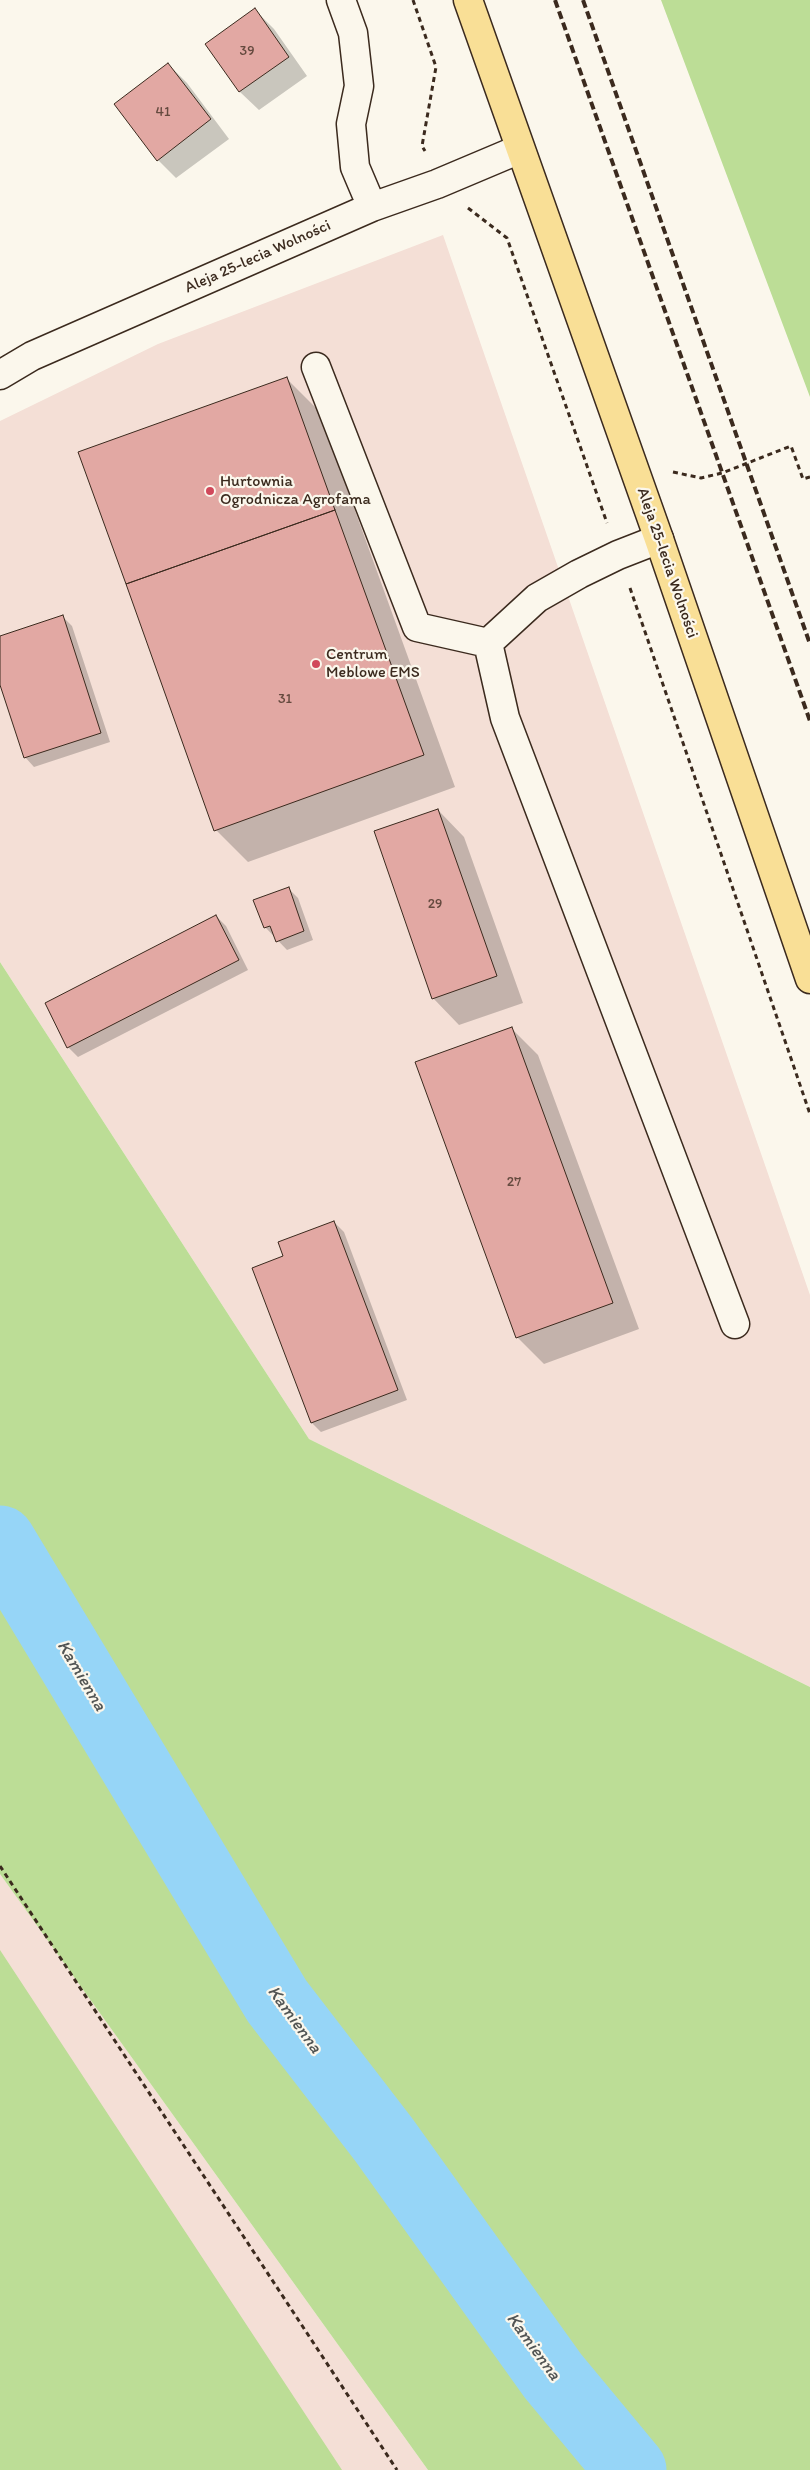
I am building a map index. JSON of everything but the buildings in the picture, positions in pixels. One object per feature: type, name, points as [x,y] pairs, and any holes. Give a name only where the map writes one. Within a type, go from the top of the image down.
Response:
[{"type":"main road","name":"Aleja 25-lecia Wolności","points":[[468,0],[659,539],[810,979]]},
{"type":"street","points":[[342,0],[353,33],[359,86],[351,124],[355,167],[372,208]]},
{"type":"street","name":"Aleja 25-lecia Wolności","points":[[0,375],[32,356],[372,208],[437,184],[520,149]]},
{"type":"street","points":[[316,367],[417,627],[488,643]]},
{"type":"street","points":[[488,643],[537,598],[579,574],[659,539]]},
{"type":"street","points":[[488,643],[505,718],[735,1324]]},
{"type":"path","points":[[666,470],[702,478],[722,473],[791,446],[803,479],[810,477]]},
{"type":"path","points":[[0,1866],[396,2470]]},
{"type":"shaded area","points":[[443,235],[810,1295],[810,1687],[309,1439],[0,962],[0,421],[158,344]]},
{"type":"shaded area","points":[[0,1874],[428,2470],[0,2470]]},
{"type":"green space","points":[[661,0],[810,0],[810,397]]},
{"type":"green space","points":[[0,962],[309,1439],[810,1687],[810,2470],[428,2470],[0,1874]]},
{"type":"green space","points":[[0,1950],[342,2470],[0,2470]]},
{"type":"waterway","name":"Kamienna","points":[[0,1541],[277,2001],[384,2140],[553,2376],[631,2470]]},
{"type":"railway","points":[[555,0],[810,721]]},
{"type":"railway","points":[[583,0],[810,644]]},
{"type":"place","name":"Hurtownia Ogrodnicza Agrofama","points":[[210,491]]},
{"type":"place","name":"Centrum Meblowe EMS","points":[[316,664]]}]
